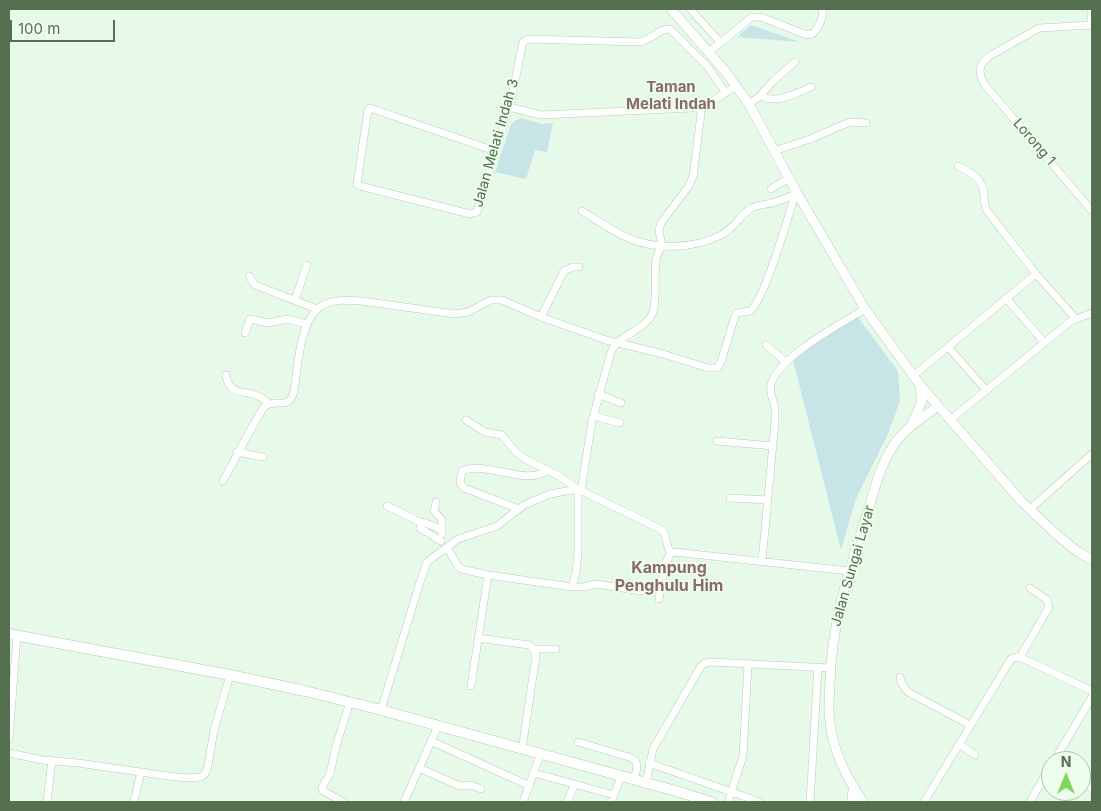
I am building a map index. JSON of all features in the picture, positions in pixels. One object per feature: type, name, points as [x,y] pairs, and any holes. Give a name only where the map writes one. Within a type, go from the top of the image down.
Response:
[{"type":"main road","points":[[13,635],[230,675],[350,702],[710,802]]},
{"type":"main road","points":[[852,802],[854,787]]},
{"type":"street","points":[[671,9],[749,104],[796,194],[865,309],[913,376],[1012,491],[1057,536],[1092,560]]},
{"type":"street","points":[[690,9],[720,42]]},
{"type":"street","points":[[708,52],[748,19],[757,16],[806,34],[812,34],[823,15],[822,9]]},
{"type":"street","points":[[1091,9],[1092,25]]},
{"type":"street","name":"Lorong 1","points":[[1092,25],[1038,28],[988,57],[982,62],[980,70],[981,78],[985,84],[1092,211]]},
{"type":"street","name":"Jalan Melati Indah 3","points":[[495,151],[370,108],[368,110],[357,184],[475,214],[509,107],[523,42],[532,38],[640,42],[652,38],[664,29],[674,31],[707,66],[726,92]]},
{"type":"street","points":[[749,104],[761,95],[794,62]]},
{"type":"street","points":[[509,107],[546,115],[700,107],[736,86]]},
{"type":"street","points":[[761,95],[773,99],[794,94],[811,86]]},
{"type":"street","points":[[662,247],[659,230],[661,223],[688,187],[693,177],[701,114],[700,107]]},
{"type":"street","points":[[774,151],[810,139],[850,122],[866,123]]},
{"type":"street","points":[[958,166],[980,180],[984,189],[985,209],[1036,274],[1076,319]]},
{"type":"street","points":[[770,189],[789,178]]},
{"type":"street","points":[[582,211],[629,238],[662,247],[712,240],[731,228],[747,211],[754,207],[796,194]]},
{"type":"street","points":[[268,404],[287,403],[293,397],[306,324],[317,309],[331,302],[348,300],[414,307],[455,314],[468,312],[485,302],[496,299],[616,343],[663,354],[708,368],[717,368],[721,362],[735,316],[750,311],[757,303],[776,256],[796,194]]},
{"type":"street","points":[[572,587],[578,551],[580,490],[587,444],[598,394],[611,352],[616,343],[649,320],[655,298],[655,255],[662,247]]},
{"type":"street","points":[[295,300],[307,265]]},
{"type":"street","points":[[541,317],[564,271],[573,267],[579,267]]},
{"type":"street","points":[[913,376],[1036,274]]},
{"type":"street","points":[[249,276],[255,285],[317,309]]},
{"type":"street","points":[[1006,298],[1044,342]]},
{"type":"street","points":[[762,561],[775,412],[770,386],[775,374],[786,362],[819,337],[865,309]]},
{"type":"street","points":[[950,420],[1071,321],[1092,313]]},
{"type":"street","points":[[245,333],[250,319],[268,323],[288,319],[306,324]]},
{"type":"street","points":[[766,345],[786,362]]},
{"type":"street","points":[[948,347],[986,390]]},
{"type":"street","points":[[226,375],[230,388],[257,394],[268,404]]},
{"type":"street","points":[[910,426],[922,401],[920,385]]},
{"type":"street","points":[[598,394],[621,403]]},
{"type":"street","points":[[223,481],[248,432],[268,404]]},
{"type":"street","name":"Jalan Sungai Layar","points":[[863,802],[836,750],[830,722],[830,668],[836,625],[849,571],[888,454],[896,441],[910,426],[938,406]]},
{"type":"street","points":[[593,416],[620,423]]},
{"type":"street","points":[[466,420],[485,432],[502,435],[508,444],[522,456],[580,490],[662,530],[665,534],[666,545],[671,553]]},
{"type":"street","points":[[717,442],[773,446]]},
{"type":"street","points":[[237,452],[263,457]]},
{"type":"street","points":[[1030,509],[1092,454]]},
{"type":"street","points":[[518,509],[464,488],[460,483],[462,472],[469,469],[481,469],[524,476],[540,474],[548,470]]},
{"type":"street","points":[[381,710],[427,562],[440,551],[466,536],[500,524],[518,509],[550,494],[580,490]]},
{"type":"street","points":[[730,498],[768,500]]},
{"type":"street","points":[[436,502],[434,511],[442,520],[440,551]]},
{"type":"street","points":[[387,506],[422,523],[442,530]]},
{"type":"street","points":[[422,523],[420,529],[441,541]]},
{"type":"street","points":[[447,547],[458,566],[488,575],[572,587],[596,584],[642,590]]},
{"type":"street","points":[[671,553],[680,552],[849,571]]},
{"type":"street","points":[[659,599],[665,564],[671,553]]},
{"type":"street","points":[[471,686],[488,575]]},
{"type":"street","points":[[1020,657],[1049,607],[1047,600],[1030,588]]},
{"type":"street","points":[[9,738],[13,635]]},
{"type":"street","points":[[478,638],[528,645],[534,649],[556,649]]},
{"type":"street","points":[[522,749],[535,661],[534,649]]},
{"type":"street","points":[[924,802],[1009,661],[1014,657],[1020,657],[1092,692]]},
{"type":"street","points":[[646,784],[652,749],[701,666],[708,662],[830,668]]},
{"type":"street","points":[[728,802],[743,756],[748,664]]},
{"type":"street","points":[[810,802],[818,667]]},
{"type":"street","points":[[9,753],[187,778],[201,777],[205,774],[208,766],[214,730],[230,675]]},
{"type":"street","points":[[900,677],[902,684],[908,692],[970,725]]},
{"type":"street","points":[[1060,751],[1092,697]]},
{"type":"street","points":[[344,802],[323,791],[323,785],[330,774],[336,746],[350,702]]},
{"type":"street","points":[[404,802],[438,726]]},
{"type":"street","points":[[431,741],[530,786]]},
{"type":"street","points":[[578,742],[632,758],[636,762],[637,768],[634,780]]},
{"type":"street","points":[[959,744],[976,755]]},
{"type":"street","points":[[523,802],[540,755]]},
{"type":"street","points":[[46,802],[52,760]]},
{"type":"street","points":[[649,763],[760,802]]},
{"type":"street","points":[[419,768],[460,786],[471,785],[481,789]]},
{"type":"street","points":[[134,802],[141,772]]},
{"type":"street","points":[[534,773],[614,795]]},
{"type":"street","points":[[610,802],[621,777]]},
{"type":"street","points":[[1030,802],[1041,783]]},
{"type":"street","points":[[567,802],[575,784]]},
{"type":"shaded area","points":[[751,25],[800,42],[737,37]]},
{"type":"shaded area","points":[[521,118],[542,124],[553,123],[547,152],[535,150],[526,179],[495,172],[510,127],[514,121]]},
{"type":"shaded area","points":[[857,316],[898,371],[900,401],[887,436],[855,501],[841,550],[793,360],[820,339]]},
{"type":"district","name":"Taman Melati Indah","points":[[671,96]]},
{"type":"district","name":"Kampung Penghulu Him","points":[[669,577]]}]
